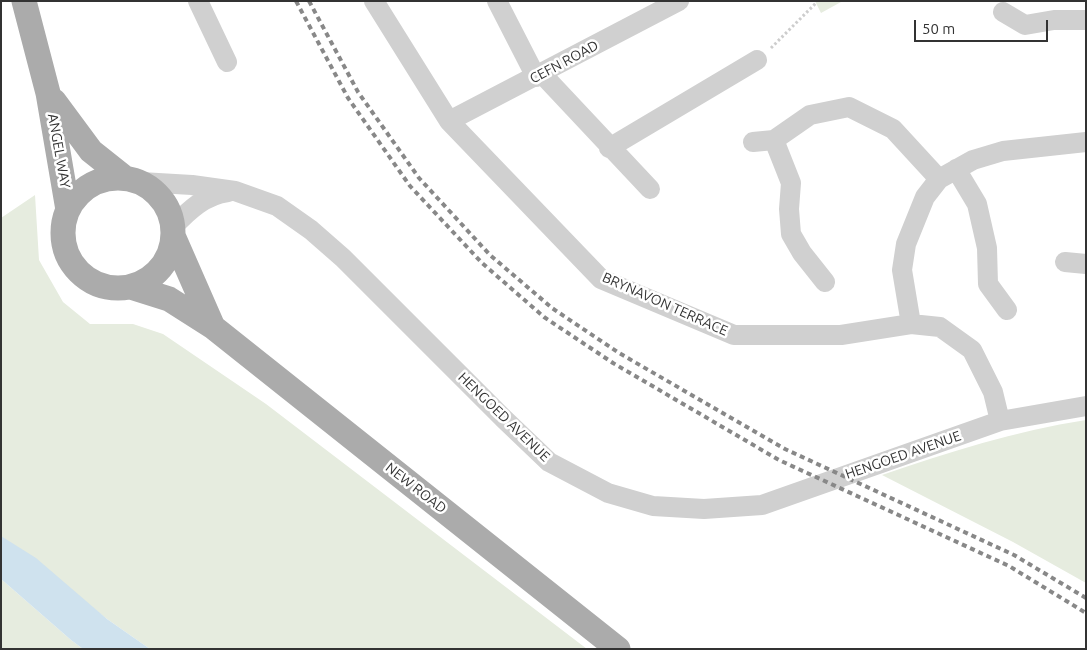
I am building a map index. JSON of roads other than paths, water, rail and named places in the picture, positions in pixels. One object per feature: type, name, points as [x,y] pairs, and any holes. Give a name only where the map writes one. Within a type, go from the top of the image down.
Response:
[{"type":"main road","name":"ANGEL WAY","points":[[24,1],[48,93],[63,171],[68,210]]},
{"type":"main road","name":"ANGEL WAY","points":[[48,93],[91,150],[133,180]]},
{"type":"main road","points":[[107,179],[133,180],[156,192],[166,205],[173,232],[170,255],[161,269],[147,281],[131,287],[113,288],[96,284],[81,275],[70,261],[64,245],[63,227],[68,210],[78,195],[92,185],[107,179]]},
{"type":"main road","name":"NEW ROAD","points":[[173,232],[213,328]]},
{"type":"main road","name":"NEW ROAD","points":[[131,287],[169,299],[213,328],[618,649]]},
{"type":"street","points":[[198,1],[227,62]]},
{"type":"street","name":"BRYNAVON TERRACE","points":[[374,1],[450,121],[601,279],[734,334],[841,335],[911,324],[940,327],[972,350],[993,392],[1000,421]]},
{"type":"street","points":[[497,1],[539,76],[650,189]]},
{"type":"street","name":"CEFN ROAD","points":[[450,121],[679,1]]},
{"type":"street","points":[[1003,12],[1025,25],[1054,20],[1086,20]]},
{"type":"street","points":[[609,148],[757,60]]},
{"type":"street","points":[[753,142],[774,140],[810,116],[849,107],[893,129],[939,179]]},
{"type":"street","points":[[774,140],[791,183],[789,209],[792,234],[802,253],[825,282]]},
{"type":"street","points":[[911,324],[902,270],[906,244],[925,197],[939,179],[973,160],[1003,151],[1086,142]]},
{"type":"street","points":[[956,169],[977,204],[987,248],[988,284],[1008,310]]},
{"type":"street","name":"HENGOED AVENUE","points":[[133,180],[235,191],[276,206],[311,230],[344,258],[549,462],[608,493],[653,506],[704,508],[762,505],[1000,421],[1086,406]]},
{"type":"street","points":[[173,232],[188,211],[214,194],[235,191]]},
{"type":"street","points":[[1065,262],[1086,264]]},
{"type":"water","points":[[1,536],[36,558],[107,619],[150,649],[83,649],[71,640],[1,579]]},
{"type":"railway","points":[[296,1],[348,98],[410,186],[482,263],[544,317],[613,363],[779,460],[1009,566],[1086,613]]},
{"type":"railway","points":[[309,1],[358,92],[419,178],[490,255],[552,308],[619,353],[785,449],[1014,555],[1086,598]]}]
